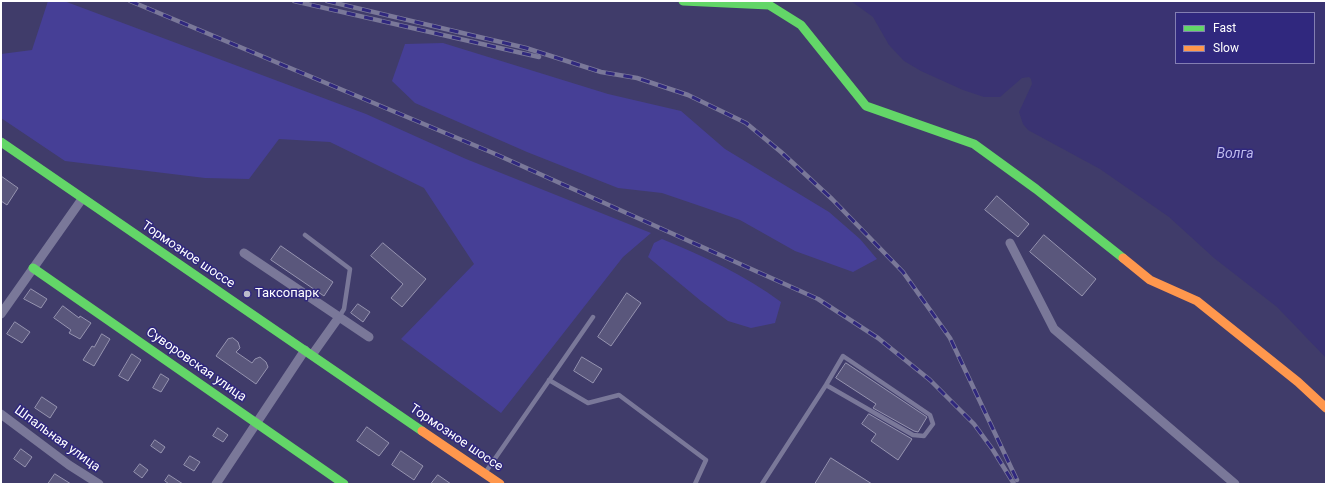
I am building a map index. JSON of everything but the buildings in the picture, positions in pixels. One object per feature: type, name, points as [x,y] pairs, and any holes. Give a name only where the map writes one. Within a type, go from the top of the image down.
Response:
[{"type":"street","points":[[683,1],[769,5],[800,25],[866,106],[974,144],[1036,189],[1150,280],[1197,301],[1298,382],[1326,408]]},
{"type":"street","name":"Тормозное шоссе","points":[[1,142],[82,199],[500,484]]},
{"type":"street","points":[[1,314],[82,199]]},
{"type":"street","points":[[1010,243],[1054,329],[1235,484]]},
{"type":"street","points":[[244,253],[369,337]]},
{"type":"street","name":"Суворовская улица","points":[[33,268],[257,422],[344,484]]},
{"type":"street","points":[[216,484],[257,422],[339,316]]},
{"type":"street","name":"Шпальная улица","points":[[1,414],[69,465],[99,484]]},
{"type":"lane","points":[[305,235],[350,269],[344,309],[339,316]]},
{"type":"lane","points":[[484,474],[593,317]]},
{"type":"lane","points":[[762,484],[843,356],[930,415],[933,424],[924,436],[913,435],[826,385]]},
{"type":"lane","points":[[549,380],[588,404],[619,395],[706,460],[695,484]]},
{"type":"shaded area","points":[[48,1],[64,1],[366,114],[466,159],[651,233],[623,257],[501,413],[401,339],[474,264],[424,188],[330,142],[279,139],[249,179],[205,178],[65,161],[1,118],[1,54],[32,50]]},
{"type":"shaded area","points":[[443,43],[608,94],[681,111],[725,149],[829,212],[860,239],[877,259],[853,272],[795,251],[740,220],[662,193],[618,188],[527,152],[415,103],[392,81],[405,44]]},
{"type":"shaded area","points":[[662,239],[723,267],[753,283],[781,302],[775,323],[751,328],[728,321],[701,301],[648,257],[654,243]]},
{"type":"water","name":"Волга","points":[[851,1],[1326,1],[1326,358],[1277,307],[1214,258],[1169,217],[1100,169],[1028,130],[1023,124],[1019,112],[1032,84],[1029,77],[1022,78],[1000,97],[984,97],[963,90],[921,71],[904,61],[889,45],[873,17]]},
{"type":"railway","points":[[130,1],[493,153],[818,299],[878,338],[930,380],[974,424],[993,450],[1014,484]]},
{"type":"railway","points":[[294,1],[539,57]]},
{"type":"railway","points":[[327,1],[526,48],[601,72],[637,78],[688,95],[746,123],[781,152],[832,199],[903,272],[950,338],[1017,480]]},
{"type":"traffic: fast","points":[[683,1],[769,5],[801,25],[866,106],[974,144],[1036,189],[1123,258]]},
{"type":"traffic: fast","points":[[1,142],[422,431]]},
{"type":"traffic: fast","points":[[33,268],[344,484]]},
{"type":"traffic: slow","points":[[1123,258],[1150,280],[1197,301],[1298,382],[1326,408]]},
{"type":"traffic: slow","points":[[422,431],[500,484]]},
{"type":"place","name":"Таксопарк","points":[[247,294]]}]
